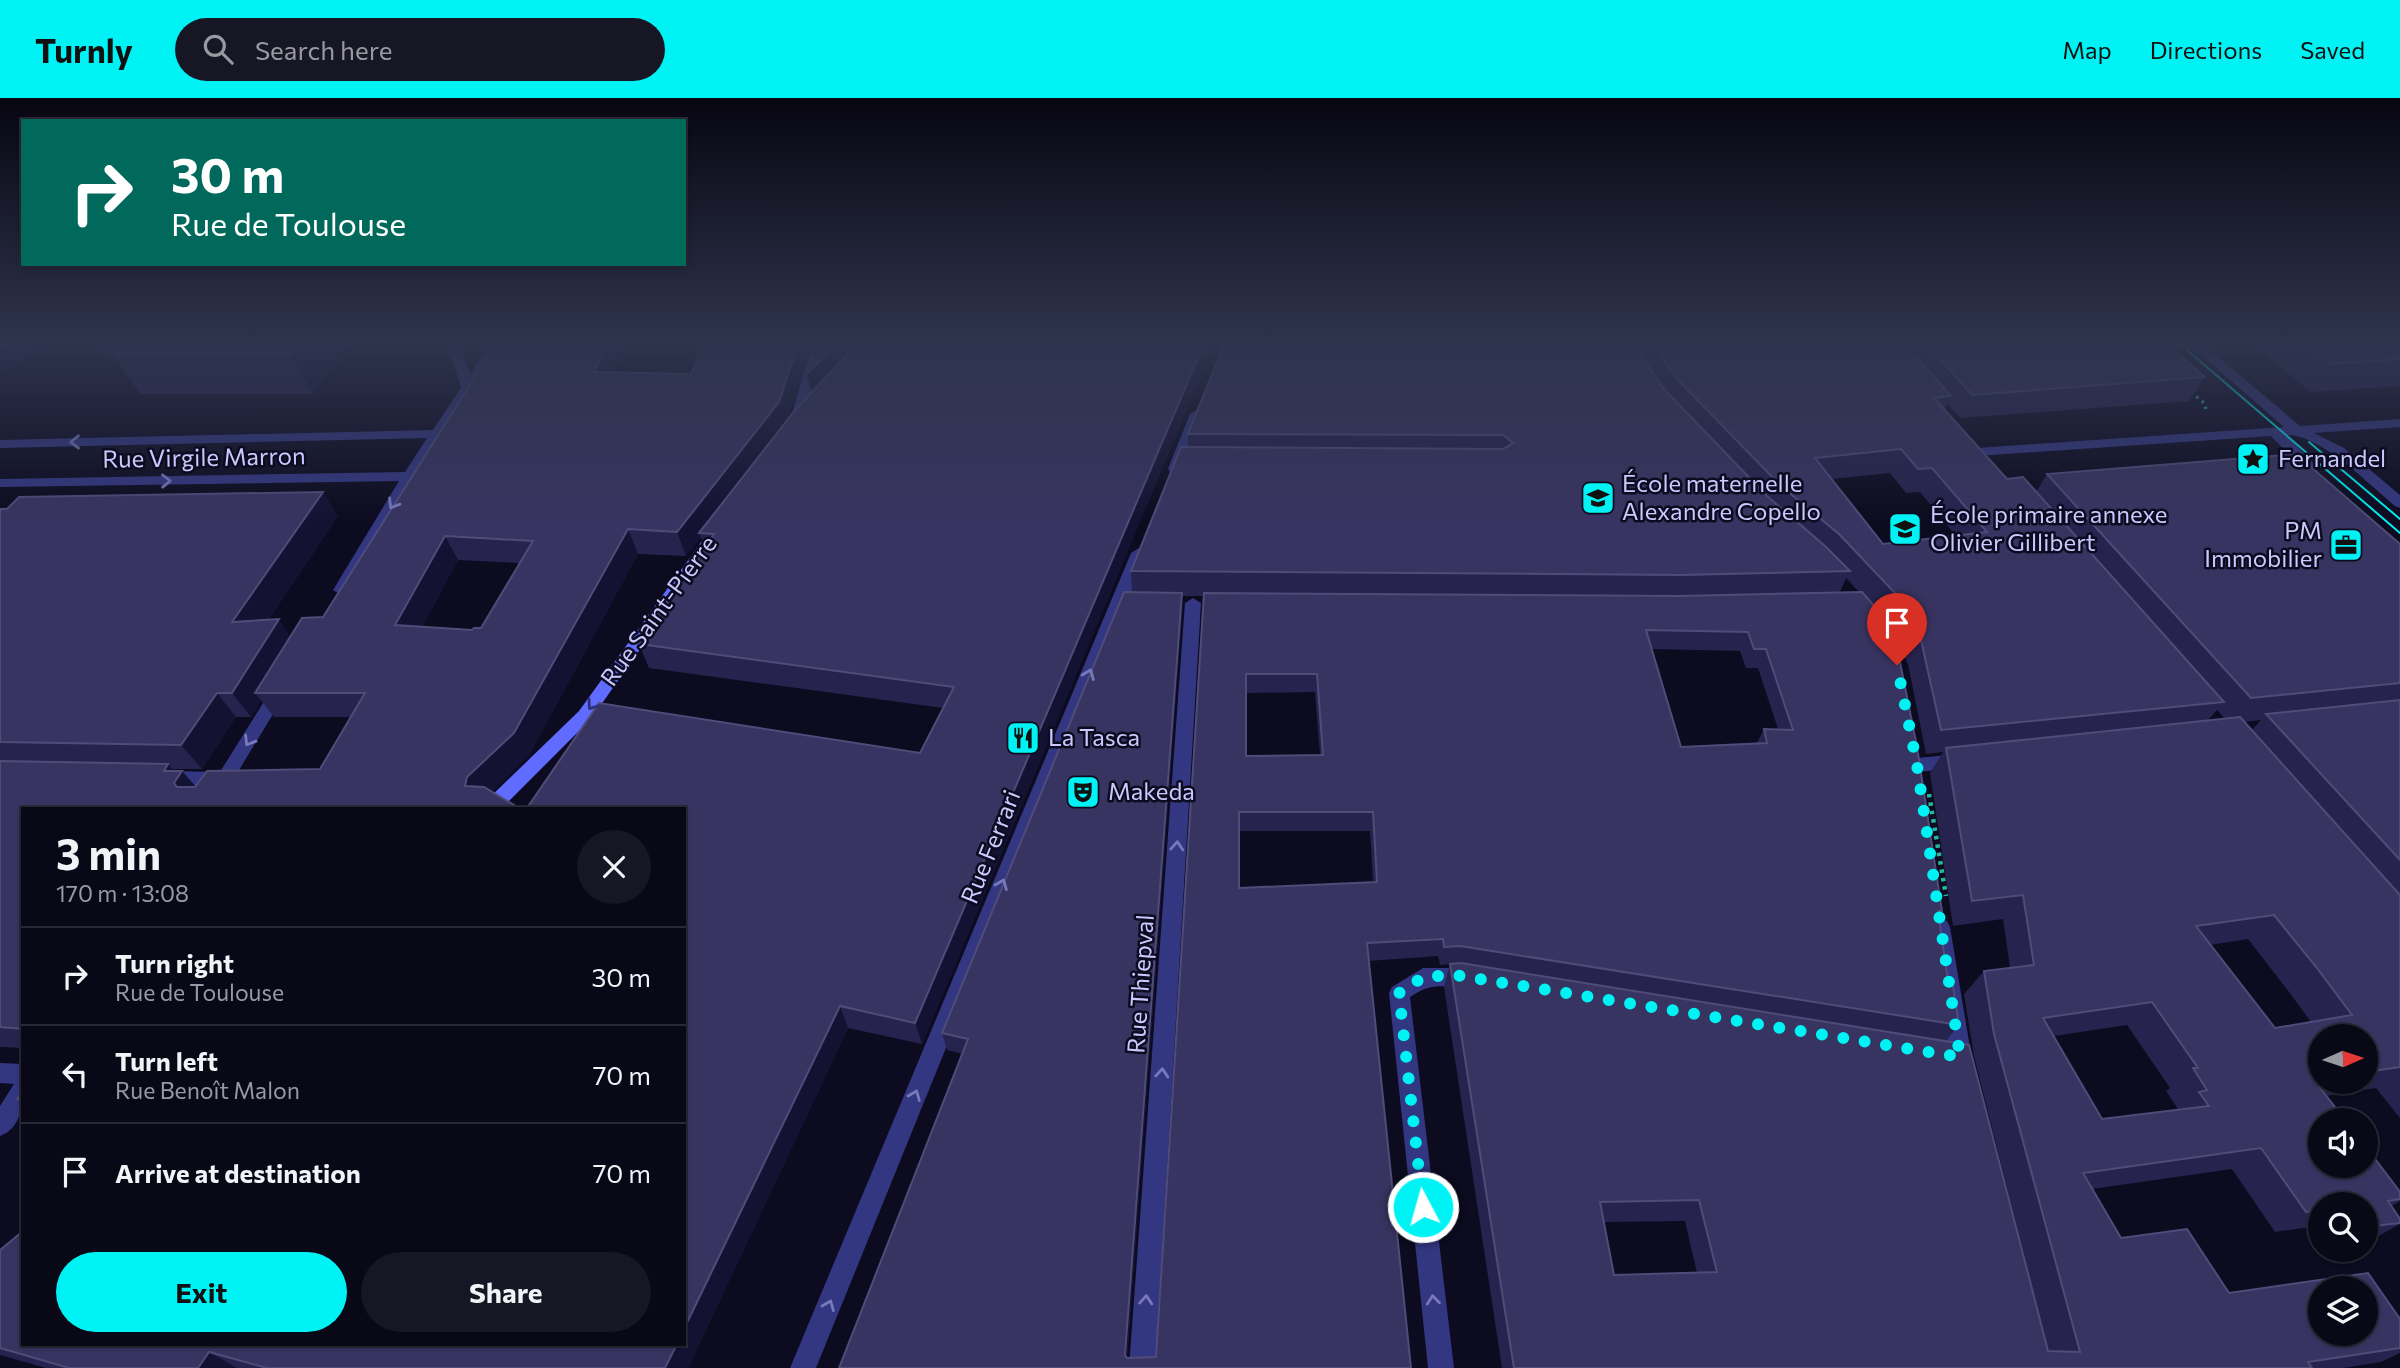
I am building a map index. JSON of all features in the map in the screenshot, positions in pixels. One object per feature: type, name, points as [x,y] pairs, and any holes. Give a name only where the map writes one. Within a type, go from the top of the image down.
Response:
[{"type":"street","points":[[332,604],[457,403]]},
{"type":"street","points":[[800,403],[791,433],[820,403]]},
{"type":"street","points":[[1166,489],[1183,465],[1202,403]]},
{"type":"street","points":[[2265,403],[2295,429],[2339,451],[2400,503]]},
{"type":"street","points":[[1994,471],[1973,447],[2400,423]]},
{"type":"street","points":[[2274,431],[2295,456],[2320,477]]},
{"type":"street","name":"Rue Virgile Marron","points":[[0,444],[437,434]]},
{"type":"street","name":"Rue Virgile Marron","points":[[0,483],[410,476]]},
{"type":"street","name":"Rue Saint-Pierre","points":[[492,807],[585,715],[730,513]]},
{"type":"street","name":"Rue Ferrari","points":[[803,1368],[1124,603],[1144,540]]},
{"type":"street","name":"Rue Thiepval","points":[[1142,1368],[1194,603]]},
{"type":"street","points":[[208,807],[289,674]]},
{"type":"street","points":[[1921,792],[1916,755],[1971,759]]},
{"type":"street","points":[[144,777],[226,779]]},
{"type":"street","points":[[1938,913],[1953,1056],[1966,1084]]},
{"type":"street","points":[[1441,1368],[1399,993],[1423,977],[1455,975],[1482,980]]},
{"type":"street","points":[[0,1073],[21,1074]]},
{"type":"street","points":[[0,1126],[21,1092]]},
{"type":"path","points":[[2203,403],[2209,418]]},
{"type":"building","points":[[458,403],[778,403],[677,532],[628,529],[514,733],[467,777],[465,786],[484,787],[517,807],[21,807],[21,1029],[0,1027],[0,761],[168,764],[164,771],[182,771],[174,783],[177,787],[195,787],[207,771],[320,769],[365,693],[255,693],[302,618],[323,617]],"holes":[[[445,536],[533,541],[481,628],[472,630],[395,625]]]},
{"type":"building","points":[[801,403],[1179,403],[915,1023],[840,1006],[686,1325],[686,807],[528,807],[599,703],[920,753],[954,687],[639,644],[714,534],[699,533]]},
{"type":"building","points":[[1200,403],[1678,403],[1767,496],[1850,571],[1681,575],[1131,571],[1181,447],[1503,449],[1513,443],[1503,435],[1188,434]]},
{"type":"building","points":[[1701,403],[1939,403],[2007,479],[2023,477],[2224,702],[1941,730],[1921,640],[1895,593],[1839,534],[1781,486]],"holes":[[[1901,449],[1918,469],[1932,468],[1987,532],[1883,544],[1815,458]]]},
{"type":"building","points":[[2296,454],[2400,544],[2400,683],[2251,698],[2047,474]]},
{"type":"building","points":[[323,492],[232,622],[279,619],[232,693],[217,693],[181,745],[0,742],[0,509],[7,509],[19,497]]},
{"type":"building","points":[[1124,592],[1182,593],[1125,1355],[1127,1358],[1156,1357],[1204,593],[1679,596],[1862,592],[1876,608],[1897,647],[1917,747],[1942,911],[1938,911],[1948,981],[1952,980],[1959,1025],[1460,946],[1444,947],[1443,939],[1367,943],[1411,1368],[839,1368],[968,1039],[942,1033]],"holes":[[[1646,630],[1748,632],[1754,649],[1766,649],[1793,730],[1764,729],[1767,743],[1681,747]],[[1246,674],[1317,674],[1323,755],[1246,756]],[[1239,812],[1373,812],[1377,882],[1239,888]]]},
{"type":"building","points":[[2400,700],[2400,860],[2266,714]]},
{"type":"building","points":[[2240,717],[2400,895],[2400,1067],[2378,1070],[2378,1024],[2308,1024],[2308,1094],[2325,1094],[2336,1108],[2308,1108],[2308,1178],[2378,1178],[2378,1163],[2400,1192],[2400,1199],[2388,1201],[2400,1223],[2378,1226],[2378,1192],[2308,1192],[2306,1212],[2261,1148],[2083,1173],[2121,1238],[2187,1229],[2229,1293],[2308,1282],[2308,1346],[2378,1346],[2378,1287],[2400,1319],[2400,1348],[2308,1362],[2312,1368],[1514,1368],[1450,964],[1461,963],[1969,1045],[2048,1351],[2080,1352],[1994,1034],[1984,971],[2034,965],[2023,895],[1972,901],[1946,748]],"holes":[[[2274,915],[2317,968],[2352,1015],[2275,1028],[2196,926]],[[2152,1002],[2198,1068],[2193,1068],[2207,1090],[2199,1092],[2209,1106],[2102,1119],[2043,1018]],[[1699,1200],[1717,1272],[1614,1275],[1600,1202]]]},
{"type":"building","points":[[21,1233],[21,1346],[676,1346],[665,1368],[267,1368],[209,1352],[198,1368],[69,1368],[0,1348],[0,1250]]},
{"type":"building","points":[[2368,1273],[2370,1276],[2347,1276]]},
{"type":"tram line","points":[[2249,403],[2400,533]]},
{"type":"tram line","points":[[2309,442],[2400,519]]},
{"type":"place","name":"Fernandel","points":[[2253,459]]},
{"type":"place","name":"École maternelle Alexandre Copello","points":[[1598,498]]},
{"type":"place","name":"École primaire annexe Olivier Gillibert","points":[[1905,529]]},
{"type":"place","name":"PM Immobilier","points":[[2346,545]]},
{"type":"place","name":"La Tasca","points":[[1023,738]]},
{"type":"place","name":"Makeda","points":[[1083,792]]},
{"type":"route","points":[[1423,1207],[1399,993],[1423,977],[1455,975],[1960,1057],[1917,765],[1897,665]]}]
